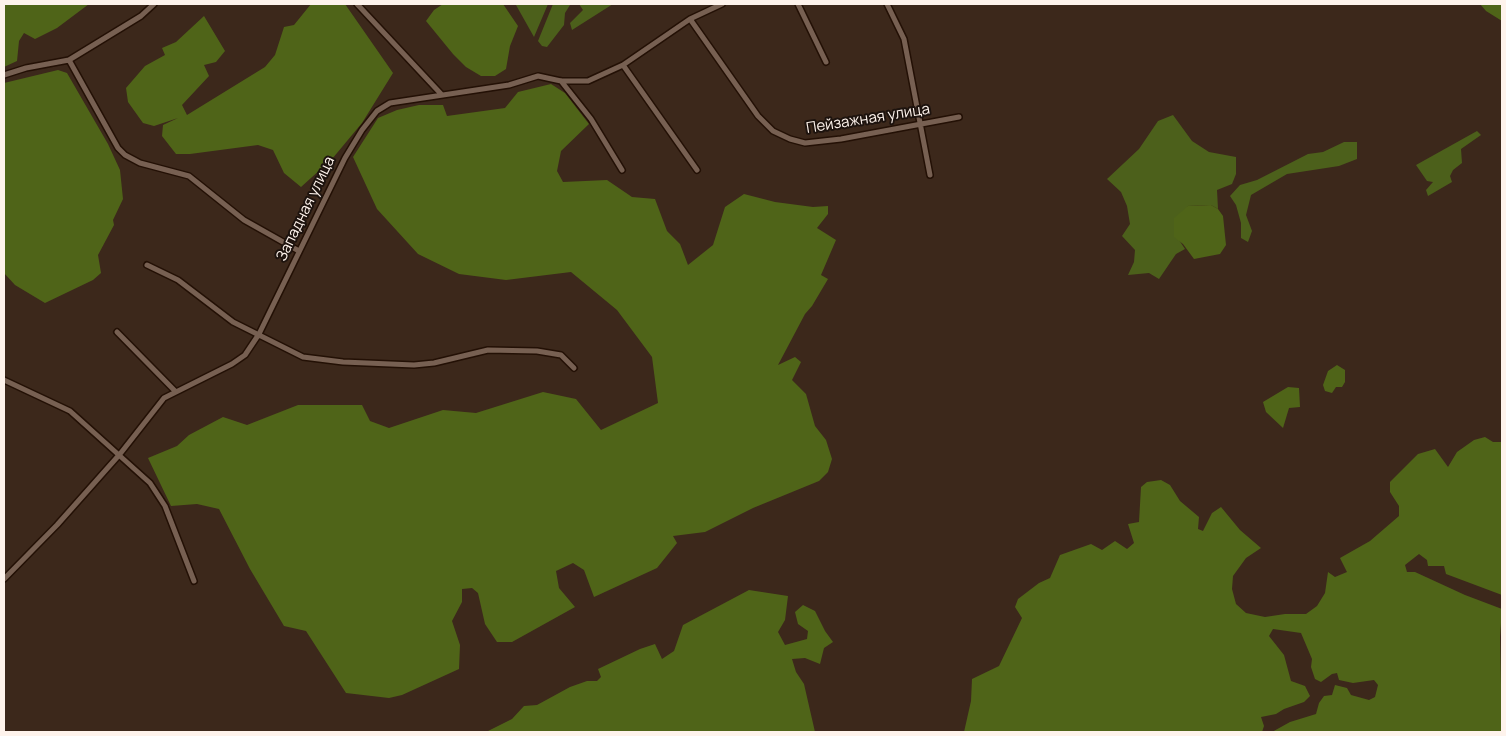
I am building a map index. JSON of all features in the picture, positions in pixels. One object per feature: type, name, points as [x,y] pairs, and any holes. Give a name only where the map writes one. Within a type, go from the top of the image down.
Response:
[{"type":"street","points":[[4,75],[26,68],[69,60],[141,16],[154,4]]},
{"type":"street","points":[[357,4],[442,95]]},
{"type":"street","name":"Западная улица","points":[[4,579],[57,525],[120,454],[156,406],[175,391],[239,360],[259,334],[345,158],[362,130],[377,111],[390,103],[509,85],[538,76],[561,81],[588,81],[623,65],[690,19],[722,4]]},
{"type":"street","points":[[798,4],[826,62]]},
{"type":"street","points":[[887,4],[904,39],[922,124],[930,175]]},
{"type":"street","name":"Пейзажная улица","points":[[690,19],[758,116],[773,131],[790,139],[805,143],[841,139],[959,117]]},
{"type":"street","points":[[69,60],[118,148],[125,155],[140,163],[189,176],[244,220],[299,251]]},
{"type":"street","points":[[623,65],[697,170]]},
{"type":"street","points":[[561,81],[591,119],[622,170]]},
{"type":"street","points":[[147,264],[178,280],[225,316],[293,353],[312,359],[414,366],[488,350],[512,350],[557,354],[574,368]]},
{"type":"street","points":[[117,332],[175,391]]},
{"type":"street","points":[[4,380],[70,411],[120,454],[159,494],[194,581]]},
{"type":"green space","points":[[4,4],[89,4],[57,28],[35,39],[24,33],[19,41],[17,61],[4,67]]},
{"type":"green space","points":[[311,4],[345,4],[393,73],[362,123],[332,159],[301,187],[284,173],[273,150],[258,145],[190,154],[176,154],[162,136],[163,125],[178,118],[154,126],[143,123],[128,102],[126,88],[145,66],[165,55],[162,48],[176,42],[204,16],[225,51],[216,62],[204,65],[209,76],[182,105],[187,115],[265,67],[275,55],[284,27],[294,25]]},
{"type":"green space","points":[[443,4],[503,4],[518,26],[510,46],[506,69],[495,76],[481,76],[466,67],[453,54],[426,21],[434,10]]},
{"type":"green space","points":[[548,4],[534,37],[516,5]]},
{"type":"green space","points":[[553,4],[575,4],[570,5],[565,13],[564,25],[547,47],[542,46],[538,41]]},
{"type":"green space","points":[[579,4],[613,4],[572,30],[570,23],[583,10]]},
{"type":"green space","points":[[1480,4],[1502,4],[1502,21],[1486,11]]},
{"type":"green space","points":[[58,70],[67,73],[108,144],[120,170],[123,199],[113,220],[114,225],[98,255],[101,273],[93,280],[45,303],[15,285],[4,273],[4,83]]},
{"type":"green space","points":[[551,84],[565,93],[589,124],[561,151],[557,171],[563,182],[607,180],[632,197],[655,199],[667,231],[680,244],[688,265],[713,245],[725,207],[744,194],[775,202],[813,207],[828,206],[828,214],[817,228],[836,240],[821,275],[828,279],[805,314],[778,365],[795,357],[801,362],[792,380],[806,394],[815,426],[826,440],[832,459],[828,472],[819,481],[753,508],[705,532],[673,536],[677,543],[657,568],[594,597],[584,570],[573,563],[556,571],[559,588],[575,607],[512,642],[497,642],[485,624],[478,593],[472,588],[462,589],[462,602],[452,621],[460,645],[459,669],[402,695],[389,698],[346,693],[306,631],[284,626],[250,569],[219,509],[197,504],[171,506],[148,458],[177,446],[189,435],[223,417],[247,425],[298,405],[362,405],[370,421],[389,428],[443,410],[476,413],[543,392],[576,399],[601,430],[658,403],[652,357],[617,310],[571,272],[506,280],[459,274],[418,254],[377,209],[353,157],[378,118],[397,110],[419,105],[443,105],[447,116],[505,108],[518,92]]},
{"type":"green space","points":[[1173,115],[1192,141],[1209,152],[1236,157],[1236,174],[1232,184],[1217,190],[1218,209],[1211,205],[1188,206],[1179,240],[1185,249],[1176,254],[1159,279],[1149,273],[1128,275],[1134,262],[1135,250],[1122,236],[1130,224],[1127,206],[1121,192],[1107,179],[1139,149],[1158,121]]},
{"type":"green space","points":[[1477,131],[1481,135],[1461,149],[1462,163],[1453,170],[1450,176],[1452,182],[1428,196],[1426,190],[1433,182],[1427,181],[1416,165]]},
{"type":"green space","points":[[1344,142],[1357,142],[1357,159],[1339,166],[1287,174],[1251,195],[1246,215],[1252,231],[1248,242],[1241,238],[1241,223],[1236,205],[1230,196],[1240,185],[1257,180],[1308,154],[1323,152]]},
{"type":"green space","points":[[1211,205],[1218,209],[1223,216],[1226,245],[1220,254],[1194,259],[1183,244],[1174,237],[1174,218],[1188,206]]},
{"type":"green space","points":[[1337,365],[1345,370],[1345,382],[1342,387],[1336,387],[1332,393],[1325,391],[1323,385],[1328,371]]},
{"type":"green space","points":[[1288,387],[1299,388],[1300,407],[1289,408],[1283,428],[1266,412],[1263,402]]},
{"type":"green space","points":[[1485,437],[1493,442],[1502,442],[1502,595],[1446,574],[1444,566],[1428,566],[1427,560],[1419,554],[1405,565],[1407,572],[1415,572],[1465,595],[1502,609],[1500,637],[1502,732],[1272,732],[1290,722],[1316,714],[1319,703],[1324,696],[1332,695],[1335,685],[1347,688],[1351,695],[1369,700],[1375,697],[1378,685],[1374,680],[1353,683],[1339,680],[1337,673],[1332,674],[1321,682],[1315,679],[1311,667],[1312,659],[1301,633],[1273,629],[1269,636],[1284,655],[1291,681],[1305,686],[1310,696],[1304,702],[1276,714],[1261,717],[1264,726],[1262,732],[964,732],[971,701],[972,679],[999,666],[1022,618],[1015,607],[1018,599],[1039,583],[1050,578],[1060,555],[1091,544],[1102,550],[1115,541],[1127,549],[1134,543],[1128,524],[1139,522],[1141,487],[1147,482],[1161,480],[1170,485],[1180,501],[1199,517],[1198,529],[1203,531],[1212,513],[1221,507],[1240,530],[1261,548],[1246,558],[1233,576],[1232,589],[1236,604],[1246,613],[1265,617],[1285,614],[1306,614],[1317,606],[1325,593],[1328,572],[1335,577],[1347,572],[1340,558],[1370,541],[1399,516],[1399,506],[1390,492],[1390,482],[1418,454],[1435,449],[1448,467],[1457,452],[1474,440]]},
{"type":"green space","points":[[749,590],[788,596],[785,620],[778,632],[785,645],[807,639],[808,631],[798,624],[795,612],[803,605],[815,611],[833,642],[824,648],[820,664],[805,658],[792,659],[796,672],[804,684],[815,732],[486,732],[512,719],[524,706],[537,705],[570,687],[587,681],[597,681],[601,677],[598,669],[640,649],[655,644],[662,659],[674,651],[683,625]]}]
